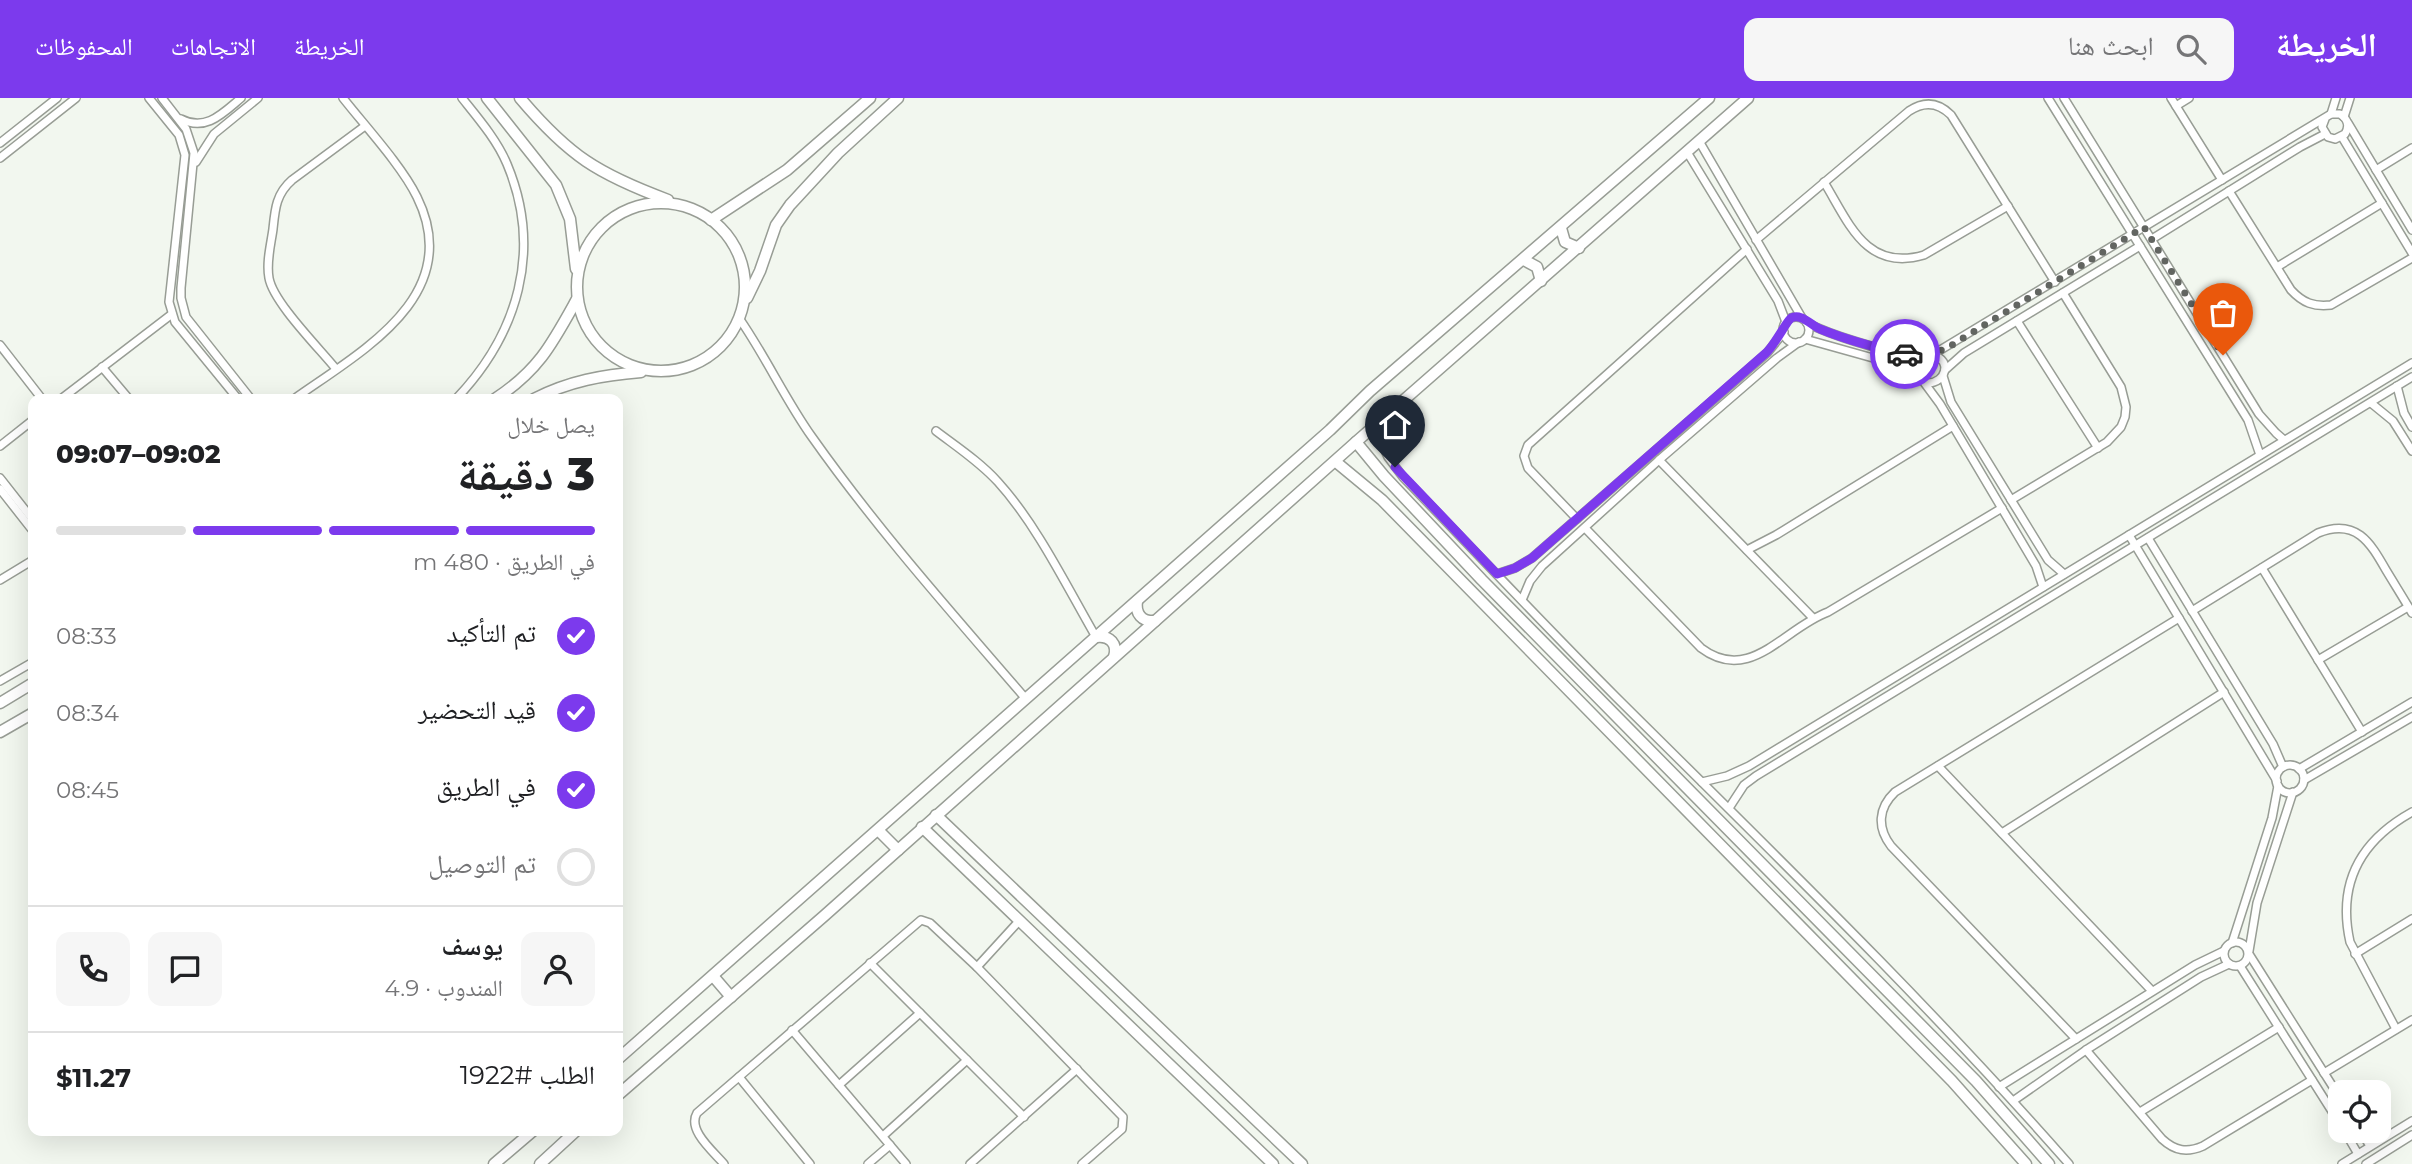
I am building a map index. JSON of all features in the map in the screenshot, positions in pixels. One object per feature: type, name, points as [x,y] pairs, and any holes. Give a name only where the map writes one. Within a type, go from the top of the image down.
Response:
[{"type":"street","points":[[0,143],[57,98]]},
{"type":"street","points":[[0,159],[76,98]]},
{"type":"street","points":[[149,98],[179,135],[186,155],[170,291],[172,314],[175,323],[234,394]]},
{"type":"street","points":[[162,98],[191,141],[194,166],[181,288],[183,308],[192,325],[247,394]]},
{"type":"street","points":[[178,118],[204,124],[212,121],[241,98]]},
{"type":"street","points":[[194,166],[214,134],[258,98]]},
{"type":"street","points":[[301,394],[391,327],[408,310],[418,293],[427,261],[427,223],[417,197],[343,98]]},
{"type":"street","points":[[461,394],[477,377],[496,348],[514,306],[522,273],[523,226],[506,163],[483,123],[462,98]]},
{"type":"street","points":[[487,98],[556,184],[570,219],[577,299],[588,330],[601,347],[619,360],[650,371]]},
{"type":"street","points":[[520,98],[577,157],[623,184],[711,220],[733,244],[742,264],[745,286],[741,313],[774,379],[796,414],[857,499],[921,578],[1026,699]]},
{"type":"street","points":[[711,220],[786,170],[870,98]]},
{"type":"street","points":[[546,394],[596,377],[683,368],[704,359],[728,338],[760,271],[776,225],[790,205],[838,153],[898,98]]},
{"type":"street","points":[[623,1055],[1330,430],[1370,391],[1709,98]]},
{"type":"street","points":[[623,1091],[1748,98]]},
{"type":"street","points":[[2048,98],[2248,420],[2260,455]]},
{"type":"street","points":[[2064,98],[2259,414],[2270,427],[2299,447]]},
{"type":"street","points":[[2171,98],[2222,180]]},
{"type":"street","points":[[2176,106],[2189,98]]},
{"type":"street","points":[[2336,98],[2322,127],[2325,134],[2331,138],[2342,137],[2347,131],[2350,98]]},
{"type":"street","points":[[1756,240],[1909,111],[1917,106],[1935,104],[1951,115],[2055,282]]},
{"type":"street","points":[[2058,114],[2069,106]]},
{"type":"street","points":[[2043,587],[2039,571],[1953,426],[1921,378],[1918,363],[2328,117],[2340,114],[2346,120],[2412,230]]},
{"type":"street","points":[[336,369],[274,293],[268,277],[276,203],[281,191],[292,180],[365,126]]},
{"type":"street","points":[[2152,239],[2300,146],[2325,134]]},
{"type":"street","points":[[2229,191],[2299,299],[2320,306],[2342,300],[2412,256],[2342,137]]},
{"type":"street","points":[[1522,600],[1536,573],[1659,460],[1777,358],[1802,340],[1809,331],[1699,141]]},
{"type":"street","points":[[2376,170],[2412,148]]},
{"type":"street","points":[[1497,574],[1524,564],[1766,353],[1784,332],[1786,322],[1778,302],[1687,152]]},
{"type":"street","points":[[1824,182],[1860,240],[1882,256],[1896,259],[1924,255],[2008,206]]},
{"type":"street","points":[[2277,267],[2382,203]]},
{"type":"street","points":[[577,277],[582,256],[593,237],[617,215],[649,204],[682,206]]},
{"type":"street","points":[[1561,228],[1565,242],[1578,248]]},
{"type":"street","points":[[1784,332],[1791,341],[1802,340],[1898,365],[1932,383],[1964,354],[2140,246]]},
{"type":"street","points":[[1577,519],[1528,468],[1524,456],[1528,445],[1746,249]]},
{"type":"street","points":[[1524,260],[1537,267],[1541,281]]},
{"type":"street","points":[[2011,500],[2098,448],[2121,427],[2126,407],[2125,396],[2063,293]]},
{"type":"street","points":[[502,394],[521,380],[545,354],[577,299]]},
{"type":"street","points":[[67,394],[172,314]]},
{"type":"street","points":[[1786,322],[1795,317],[1828,332],[1901,354],[1940,359],[1951,402],[2048,560],[2064,575]]},
{"type":"street","points":[[2190,327],[2201,320]]},
{"type":"street","points":[[2017,321],[2098,448]]},
{"type":"street","points":[[0,345],[38,394]]},
{"type":"street","points":[[1702,782],[1727,776],[1749,766],[2412,363]]},
{"type":"street","points":[[102,367],[126,394]]},
{"type":"street","points":[[1729,808],[1744,785],[1756,776],[2412,377]]},
{"type":"street","points":[[2397,386],[2404,413],[2412,427]]},
{"type":"street","points":[[2371,403],[2393,421],[2412,451]]},
{"type":"street","points":[[0,446],[28,424]]},
{"type":"street","points":[[1746,550],[1776,535],[1953,426]]},
{"type":"street","points":[[1374,427],[1383,448],[1403,477],[1614,695],[1729,808],[1999,1087],[2069,1164]]},
{"type":"street","points":[[936,431],[984,468],[1007,492],[1096,637]]},
{"type":"street","points":[[1356,442],[1384,476],[1482,580],[1976,1081],[2049,1164]]},
{"type":"street","points":[[1659,460],[1813,618]]},
{"type":"street","points":[[1336,462],[1382,500],[1952,1081],[2026,1164]]},
{"type":"street","points":[[0,478],[28,514]]},
{"type":"street","points":[[0,489],[28,525]]},
{"type":"street","points":[[1585,528],[1701,648],[1721,660],[1733,662],[1756,656],[1813,618],[1828,612],[2002,508]]},
{"type":"street","points":[[2192,611],[2318,533],[2334,528],[2351,530],[2372,546],[2410,610],[2318,660]]},
{"type":"street","points":[[2129,535],[2284,791],[2293,792],[2301,787],[2304,780],[2412,717]]},
{"type":"street","points":[[2148,538],[2273,744],[2283,767]]},
{"type":"street","points":[[0,580],[28,563]]},
{"type":"street","points":[[2262,568],[2362,732]]},
{"type":"street","points":[[1137,601],[1137,612],[1141,618],[1155,621]]},
{"type":"street","points":[[2076,1039],[1886,839],[1881,822],[1884,806],[1889,798],[1938,766],[2179,618]]},
{"type":"street","points":[[1096,637],[1104,636],[1113,643],[1116,650],[1114,658]]},
{"type":"street","points":[[0,681],[28,665]]},
{"type":"street","points":[[0,702],[28,686]]},
{"type":"street","points":[[2002,833],[2224,692]]},
{"type":"street","points":[[2299,769],[2412,702]]},
{"type":"street","points":[[0,732],[28,715]]},
{"type":"street","points":[[1999,1087],[2152,991],[2224,951],[2231,943],[2272,818],[2277,775],[2283,767],[2291,765],[2299,769],[2304,780]]},
{"type":"street","points":[[1938,766],[2152,991]]},
{"type":"street","points":[[1670,794],[1682,782]]},
{"type":"street","points":[[2012,1101],[2086,1050],[2208,973],[2229,964],[2241,966],[2247,961],[2257,903],[2293,792]]},
{"type":"street","points":[[2396,1029],[2350,942],[2346,898],[2354,870],[2374,840],[2412,812]]},
{"type":"street","points":[[936,815],[1303,1164]]},
{"type":"street","points":[[922,827],[1273,1164]]},
{"type":"street","points":[[878,830],[898,850]]},
{"type":"street","points":[[2355,954],[2412,919]]},
{"type":"street","points":[[723,1164],[695,1129],[694,1118],[915,922],[924,920],[977,967],[1121,1114],[1124,1121],[1122,1129],[1082,1164]]},
{"type":"street","points":[[977,967],[1020,920]]},
{"type":"street","points":[[2231,943],[2242,943],[2249,952],[2328,1080]]},
{"type":"street","points":[[2224,951],[2229,964]]},
{"type":"street","points":[[870,963],[1024,1117]]},
{"type":"street","points":[[2241,966],[2328,1105]]},
{"type":"street","points":[[713,976],[731,997]]},
{"type":"street","points":[[839,1085],[920,1013]]},
{"type":"street","points":[[2324,1073],[2412,1020]]},
{"type":"street","points":[[2140,1112],[2278,1027]]},
{"type":"street","points":[[792,1030],[906,1164]]},
{"type":"street","points":[[2086,1050],[2169,1145],[2177,1149],[2194,1150],[2312,1080]]},
{"type":"street","points":[[883,1136],[967,1060]]},
{"type":"street","points":[[970,1164],[1077,1069]]},
{"type":"street","points":[[738,1077],[810,1164]]},
{"type":"street","points":[[2342,1164],[2412,1121]]},
{"type":"street","points":[[2366,1164],[2379,1161],[2412,1135]]},
{"type":"street","points":[[494,1164],[527,1136]]},
{"type":"street","points":[[540,1164],[571,1136]]},
{"type":"street","points":[[2352,1143],[2358,1154]]},
{"type":"street","points":[[868,1164],[890,1145]]},
{"type":"street","points":[[1279,1164],[1291,1153]]},
{"type":"way so far","points":[[1905,354],[1925,357],[1947,348],[2144,227],[2223,355]]},
{"type":"route","points":[[1395,467],[1497,574],[1524,564],[1532,558],[1773,347],[1784,332],[1786,322],[1791,318],[1802,318],[1821,329],[1905,354]]}]
